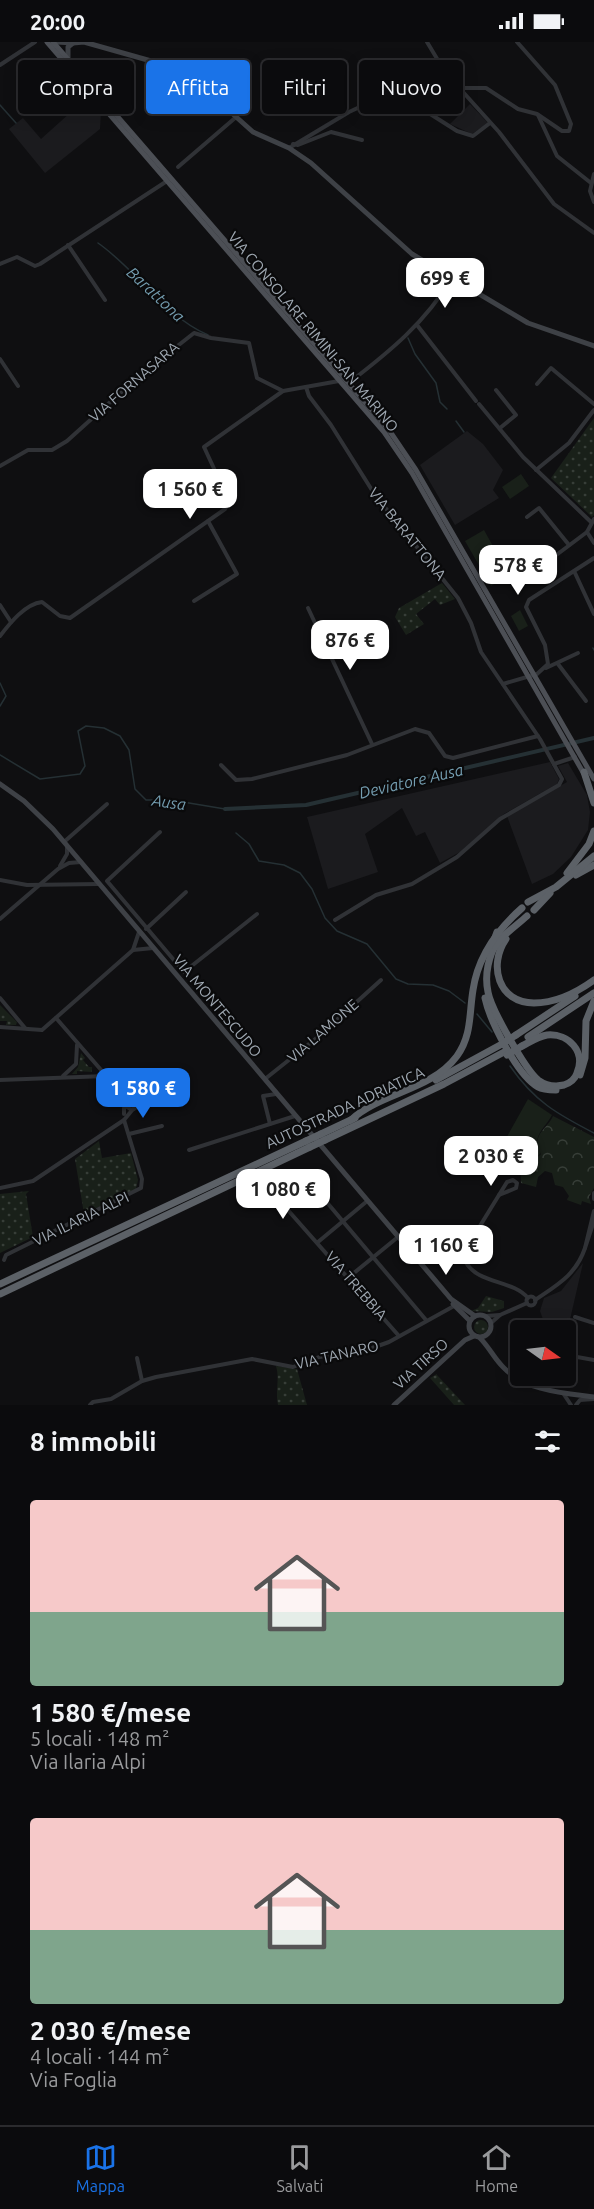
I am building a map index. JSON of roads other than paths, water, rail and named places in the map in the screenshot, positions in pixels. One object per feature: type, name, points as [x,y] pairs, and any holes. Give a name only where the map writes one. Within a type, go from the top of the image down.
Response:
[{"type":"highway","points":[[584,772],[594,803]]},
{"type":"highway","points":[[534,910],[557,886],[589,844],[594,831]]},
{"type":"highway","points":[[557,886],[594,856]]},
{"type":"highway","points":[[528,902],[594,866]]},
{"type":"highway","points":[[351,1120],[432,1078],[456,1058],[468,1032],[475,978],[497,932],[522,908]]},
{"type":"highway","points":[[505,1050],[520,1045],[537,1038],[549,1035],[568,1040],[576,1047],[579,1057],[574,1079],[556,1086],[538,1080],[520,1055],[490,1001],[486,972],[497,943],[527,916]]},
{"type":"highway","points":[[514,927],[502,944],[496,968],[501,987],[514,998],[532,1003],[555,1000],[594,981]]},
{"type":"highway","points":[[497,932],[483,980],[488,1012],[524,1074],[538,1087],[556,1090],[566,1088],[578,1079],[585,1058],[586,1021],[594,1000]]},
{"type":"highway","name":"AUTOSTRADA ADRIATICA","points":[[0,1284],[323,1137],[444,1084],[456,1082],[505,1050],[516,1035],[594,981]]},
{"type":"highway","points":[[520,1045],[594,993]]},
{"type":"highway","name":"AUTOSTRADA ADRIATICA","points":[[323,1137],[351,1120],[505,1050]]},
{"type":"highway","name":"AUTOSTRADA ADRIATICA","points":[[0,1294],[308,1144]]},
{"type":"main road","name":"VIA CONSOLARE RIMINI-SAN MARINO","points":[[47,42],[368,411],[412,473],[565,734],[594,790]]},
{"type":"main road","name":"VIA CONSOLARE RIMINI-SAN MARINO","points":[[55,42],[69,60]]},
{"type":"main road","name":"VIA CONSOLARE RIMINI-SAN MARINO","points":[[116,114],[350,382],[411,462],[531,675]]},
{"type":"main road","name":"VIA CONSOLARE RIMINI-SAN MARINO","points":[[575,754],[594,779]]},
{"type":"street","points":[[0,64],[35,42]]},
{"type":"street","points":[[55,42],[84,42],[176,68],[206,90],[253,132],[291,146],[412,254],[528,324],[594,346]]},
{"type":"street","points":[[427,42],[437,60]]},
{"type":"street","points":[[463,88],[486,88],[518,109],[537,114],[562,131],[571,128],[555,85],[517,42]]},
{"type":"street","points":[[69,60],[66,51],[73,43]]},
{"type":"street","points":[[463,93],[490,123],[554,204],[594,233]]},
{"type":"street","points":[[291,146],[359,110]]},
{"type":"street","points":[[432,114],[468,136],[477,134],[490,123]]},
{"type":"street","points":[[537,114],[557,156],[592,181]]},
{"type":"street","points":[[178,167],[235,118]]},
{"type":"street","points":[[291,146],[331,132],[362,140]]},
{"type":"street","points":[[594,174],[592,181],[594,202]]},
{"type":"street","points":[[0,264],[17,257],[35,266],[167,181]]},
{"type":"street","points":[[68,245],[105,300]]},
{"type":"street","points":[[0,636],[11,622],[35,603],[42,602],[60,616],[70,618],[228,506],[229,501],[204,447],[283,391],[341,380],[350,382],[417,324],[439,299],[450,279]]},
{"type":"street","points":[[417,324],[477,403],[536,470],[593,521],[587,532],[555,556]]},
{"type":"street","name":"VIA FORNASARA","points":[[0,466],[28,450],[52,450],[67,441],[138,377],[194,333],[212,339],[249,343],[257,378],[283,391]]},
{"type":"street","points":[[0,359],[18,386]]},
{"type":"street","points":[[537,384],[551,368],[594,404]]},
{"type":"street","name":"VIA BARATTONA","points":[[306,387],[309,396],[331,425],[375,495],[458,598],[471,623],[481,652],[539,737],[553,762]]},
{"type":"street","points":[[496,390],[516,415],[500,428]]},
{"type":"street","points":[[536,470],[569,443],[594,410]]},
{"type":"street","points":[[527,517],[539,508],[569,545]]},
{"type":"street","points":[[194,601],[237,574],[208,521]]},
{"type":"street","points":[[587,532],[594,543]]},
{"type":"street","points":[[545,668],[548,653],[527,611],[527,603],[575,573],[594,558]]},
{"type":"street","points":[[575,573],[594,614]]},
{"type":"street","points":[[0,605],[11,622]]},
{"type":"street","points":[[308,608],[372,744]]},
{"type":"street","points":[[503,684],[558,664],[578,653]]},
{"type":"street","points":[[558,664],[586,701]]},
{"type":"street","points":[[221,765],[236,780],[244,780],[347,755],[415,729],[424,730],[432,736],[445,756],[453,758],[539,737]]},
{"type":"street","points":[[335,920],[376,895],[412,884],[457,856],[500,819],[559,785],[562,779],[553,762],[575,754]]},
{"type":"street","name":"VIA MONTESCUDO","points":[[0,784],[24,801],[82,862],[366,1202],[451,1299],[475,1316]]},
{"type":"street","points":[[58,869],[64,860],[65,844],[107,804]]},
{"type":"street","name":"VIA MONTESCUDO","points":[[160,832],[107,881],[184,972],[257,914]]},
{"type":"street","points":[[64,860],[75,855]]},
{"type":"street","points":[[70,863],[75,855]]},
{"type":"street","points":[[0,919],[58,869],[70,863],[82,862]]},
{"type":"street","points":[[0,880],[27,885],[99,884]]},
{"type":"street","points":[[138,946],[140,932],[186,892]]},
{"type":"street","points":[[0,1027],[42,1030],[146,940]]},
{"type":"street","points":[[138,946],[153,948]]},
{"type":"street","name":"VIA LAMONE","points":[[264,1080],[319,1036],[381,980]]},
{"type":"street","points":[[0,998],[25,1028]]},
{"type":"street","points":[[56,1018],[128,1104]]},
{"type":"street","points":[[62,1077],[76,1064],[76,1042]]},
{"type":"street","points":[[0,1080],[106,1076]]},
{"type":"street","points":[[270,1124],[263,1096],[276,1094]]},
{"type":"street","points":[[0,1188],[33,1180],[124,1120],[137,1107],[136,1104],[128,1104],[124,1108],[124,1114]]},
{"type":"street","points":[[189,1150],[295,1116]]},
{"type":"street","name":"VIA ILARIA ALPI","points":[[4,1260],[6,1255],[141,1188],[142,1179],[124,1120]]},
{"type":"street","points":[[129,1134],[162,1125]]},
{"type":"street","points":[[303,1174],[426,1321]]},
{"type":"street","points":[[499,1195],[506,1190],[515,1189],[516,1182],[507,1182],[499,1195],[476,1234],[465,1261],[471,1269],[492,1281],[520,1290],[528,1298],[531,1296],[535,1300]]},
{"type":"street","name":"VIA TREBBIA","points":[[264,1183],[399,1336]]},
{"type":"street","points":[[594,1193],[594,1199]]},
{"type":"street","points":[[318,1242],[366,1202]]},
{"type":"street","points":[[594,1211],[581,1260],[570,1276],[535,1300],[532,1305],[527,1303],[500,1315],[491,1323],[488,1334],[490,1348],[497,1361],[512,1375],[525,1382],[562,1393],[594,1398]]},
{"type":"street","points":[[585,1248],[592,1233],[594,1221]]},
{"type":"street","points":[[349,1277],[398,1237]]},
{"type":"street","points":[[527,1303],[528,1298]]},
{"type":"street","name":"VIA MONTESCUDO","points":[[451,1299],[454,1306],[470,1321]]},
{"type":"street","name":"VIA TANARO","points":[[90,1405],[93,1402],[111,1399],[142,1381],[252,1359],[293,1367],[319,1357],[362,1352],[399,1336],[454,1306]]},
{"type":"street","points":[[490,1348],[469,1330],[470,1321],[475,1316],[500,1315]]},
{"type":"street","points":[[486,1316],[491,1323]]},
{"type":"street","points":[[575,1317],[594,1323]]},
{"type":"street","name":"VIA TIRSO","points":[[394,1405],[465,1340],[469,1330]]},
{"type":"street","points":[[477,1337],[488,1334]]},
{"type":"street","name":"VIA TIRSO","points":[[465,1340],[477,1337]]},
{"type":"street","points":[[576,1357],[594,1360]]},
{"type":"street","points":[[137,1358],[142,1381]]},
{"type":"street","points":[[562,1393],[573,1405]]},
{"type":"street","points":[[573,1405],[576,1395]]},
{"type":"street","points":[[573,1405],[580,1400],[594,1398]]},
{"type":"waterway","name":"Barattona","points":[[0,105],[16,123]]},
{"type":"waterway","name":"Barattona","points":[[98,243],[164,305],[192,327],[208,335]]},
{"type":"waterway","name":"Barattona","points":[[408,338],[415,354],[436,383],[440,402],[447,409]]},
{"type":"waterway","name":"Barattona","points":[[456,421],[464,432]]},
{"type":"waterway","name":"Ausa","points":[[0,683],[6,696],[0,706]]},
{"type":"waterway","name":"Ausa","points":[[0,755],[40,779],[80,774],[85,766],[78,731],[86,726],[104,728],[120,736],[129,750],[135,789],[146,800],[171,800],[225,809]]},
{"type":"waterway","name":"Deviatore Ausa","points":[[225,809],[306,805],[594,738]]},
{"type":"waterway","points":[[236,833],[249,844],[259,861],[284,865],[300,873],[312,889],[325,918],[337,931],[367,944],[396,979],[408,984],[433,985],[449,991],[465,1003]]},
{"type":"waterway","points":[[477,1014],[492,1032]]},
{"type":"waterway","points":[[510,1066],[537,1098],[594,1133]]}]
